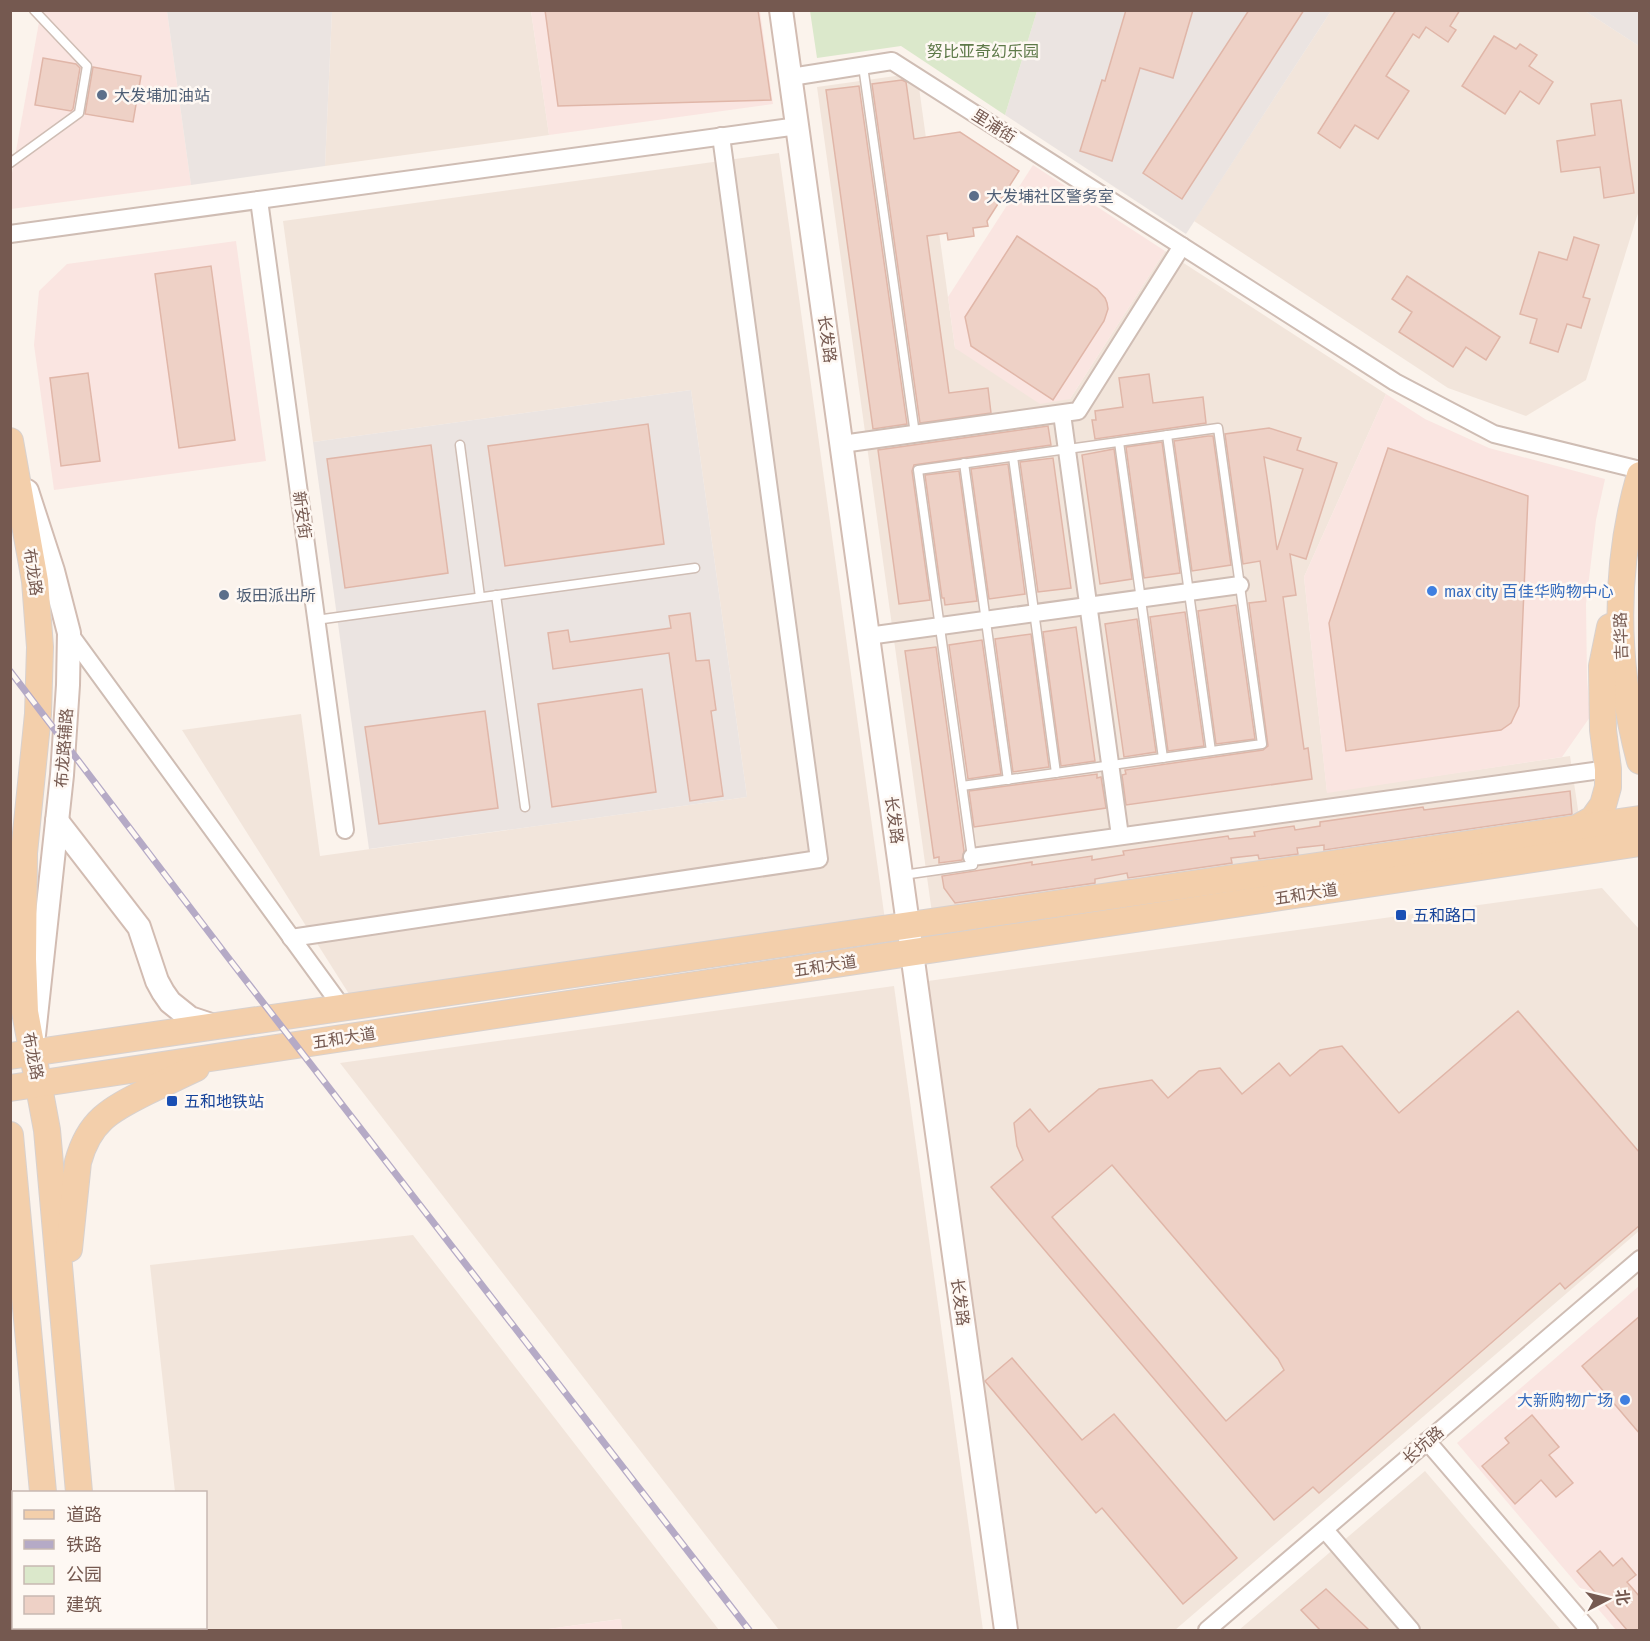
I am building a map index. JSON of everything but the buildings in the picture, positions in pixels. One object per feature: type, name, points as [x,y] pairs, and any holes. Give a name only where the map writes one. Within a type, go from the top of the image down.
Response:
[{"type":"main road","name":"布龙路","points":[[11,446],[35,581],[40,647],[38,714],[28,800],[22,906],[25,1012],[21,1054],[38,1084],[47,1130],[79,1491]]},
{"type":"main road","name":"吉华路","points":[[1640,475],[1630,508],[1621,579],[1620,651],[1629,722],[1640,762]]},
{"type":"main road","points":[[1576,828],[1593,819],[1603,805],[1608,787],[1603,730],[1602,666],[1621,579]]},
{"type":"main road","name":"五和大道","points":[[21,1054],[1640,819]]},
{"type":"main road","name":"五和大道","points":[[10,1088],[1640,843]]},
{"type":"main road","points":[[63,1306],[78,1162],[87,1137],[104,1115],[116,1107],[217,1058]]},
{"type":"main road","points":[[10,1135],[43,1491]]},
{"type":"street","name":"长发路","points":[[781,10],[1006,1630]]},
{"type":"street","name":"里浦街","points":[[790,76],[892,61],[1395,382],[1494,434],[1640,470]]},
{"type":"street","points":[[10,234],[798,126]]},
{"type":"street","points":[[291,938],[819,859],[721,136]]},
{"type":"street","name":"新安街","points":[[259,200],[345,830]]},
{"type":"street","points":[[842,444],[1078,411],[1182,246]]},
{"type":"street","points":[[1062,414],[1120,836]]},
{"type":"street","name":"布龙路辅路","points":[[11,446],[53,571],[69,633],[66,730],[57,820],[21,1054]]},
{"type":"street","points":[[868,636],[1240,585]]},
{"type":"street","points":[[69,633],[342,1007]]},
{"type":"street","points":[[972,857],[1608,769]]},
{"type":"street","points":[[57,820],[138,927],[156,981],[170,1002],[190,1018],[214,1026]]},
{"type":"street","name":"长坑路","points":[[1207,1630],[1640,1259]]},
{"type":"street","points":[[1427,1441],[1588,1630]]},
{"type":"street","points":[[1325,1530],[1411,1630]]},
{"type":"lane","points":[[10,163],[79,113],[87,66],[34,10]]},
{"type":"lane","points":[[863,66],[915,434]]},
{"type":"lane","points":[[902,876],[974,865],[972,857],[962,786],[940,626],[918,470],[1218,428],[1262,744],[962,786]]},
{"type":"lane","points":[[1167,435],[1211,751]]},
{"type":"lane","points":[[1119,442],[1163,758]]},
{"type":"lane","points":[[460,445],[480,597]]},
{"type":"lane","points":[[1012,457],[1056,773]]},
{"type":"lane","points":[[964,463],[1008,780]]},
{"type":"lane","points":[[316,620],[695,568]]},
{"type":"lane","points":[[496,595],[525,807]]},
{"type":"shaded area","name":"大发埔加油站","points":[[41,11],[167,11],[191,185],[11,209],[11,179]]},
{"type":"shaded area","points":[[167,11],[332,11],[325,166],[191,185]]},
{"type":"shaded area","points":[[332,11],[531,11],[549,135],[325,166]]},
{"type":"shaded area","points":[[531,11],[760,11],[773,104],[549,135]]},
{"type":"shaded area","points":[[1037,11],[1331,11],[1186,234],[1005,115]]},
{"type":"shaded area","points":[[1331,11],[1585,11],[1639,46],[1639,210],[1586,380],[1526,416],[1448,388],[1194,221]]},
{"type":"shaded area","points":[[1585,11],[1639,11],[1639,46]]},
{"type":"shaded area","points":[[917,73],[955,348],[1070,399],[1165,251],[1386,394],[1304,577],[1327,792],[1570,756],[1580,823],[932,913],[817,87]]},
{"type":"shaded area","points":[[779,153],[885,920],[349,994],[182,730],[301,714],[320,856],[747,797],[691,390],[313,442],[283,221]]},
{"type":"shaded area","points":[[1033,165],[1165,251],[1070,399],[1040,404],[955,348],[948,297]]},
{"type":"shaded area","points":[[236,241],[266,461],[54,490],[34,345],[39,291],[67,264]]},
{"type":"shaded area","points":[[691,390],[747,797],[369,849],[313,442]]},
{"type":"shaded area","points":[[1386,394],[1425,419],[1489,448],[1605,479],[1596,520],[1586,604],[1590,717],[1562,757],[1327,793],[1304,577]]},
{"type":"shaded area","points":[[1602,888],[1639,929],[1639,1231],[1175,1630],[1019,1630],[928,981]]},
{"type":"shaded area","points":[[894,986],[983,1630],[779,1630],[340,1063]]},
{"type":"shaded area","points":[[413,1235],[719,1630],[622,1630],[620,1619],[541,1630],[191,1630],[207,1629],[207,1491],[175,1491],[150,1265]]},
{"type":"shaded area","points":[[1639,1286],[1639,1630],[1616,1630],[1457,1443]]},
{"type":"shaded area","points":[[1425,1471],[1561,1630],[1239,1630]]},
{"type":"shaded area","points":[[621,1619],[622,1630],[541,1630]]},
{"type":"green space","name":"努比亚奇幻乐园","points":[[810,10],[1037,11],[1005,115],[901,46],[817,58]]},
{"type":"railway","points":[[10,671],[230,960],[749,1630]]},
{"type":"place","name":"大发埔加油站","points":[[102,95]]},
{"type":"place","name":"大发埔社区警务室","points":[[974,196]]},
{"type":"place","name":"max city 百佳华购物中心","points":[[1432,591]]},
{"type":"place","name":"坂田派出所","points":[[224,595]]},
{"type":"place","name":"五和路口","points":[[1401,915]]},
{"type":"place","name":"五和地铁站","points":[[172,1101]]},
{"type":"place","name":"大新购物广场","points":[[1625,1400]]}]
